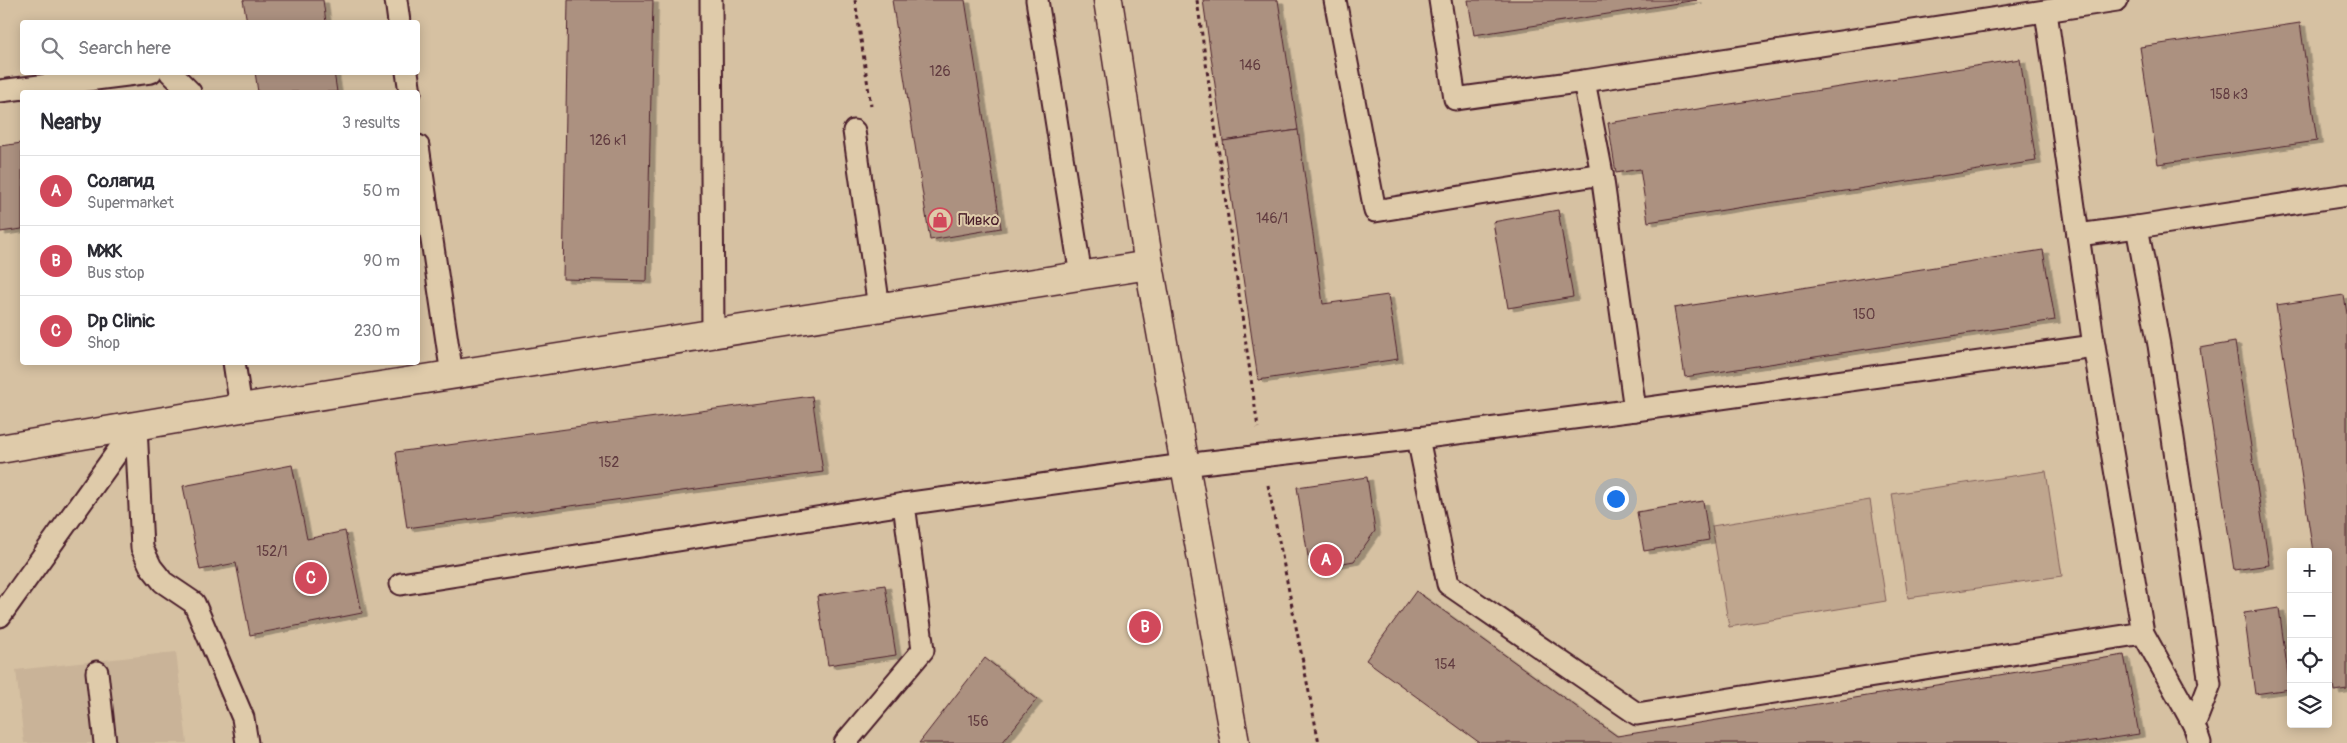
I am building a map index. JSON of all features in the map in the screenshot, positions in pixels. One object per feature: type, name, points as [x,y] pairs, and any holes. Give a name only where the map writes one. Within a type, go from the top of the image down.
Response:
[{"type":"street","points":[[1108,0],[1149,265],[1236,743]]},
{"type":"street","points":[[0,449],[241,408],[1149,265]]},
{"type":"lane","points":[[396,0],[399,20]]},
{"type":"lane","points":[[711,0],[713,334]]},
{"type":"lane","points":[[1036,0],[1081,276]]},
{"type":"lane","points":[[1335,0],[1375,211],[1602,174]]},
{"type":"lane","points":[[1440,0],[1455,99],[2117,0]]},
{"type":"lane","points":[[2046,12],[2094,346],[2143,633],[2197,734]]},
{"type":"lane","points":[[0,91],[127,75]]},
{"type":"lane","points":[[173,75],[188,90]]},
{"type":"lane","points":[[407,75],[410,90]]},
{"type":"lane","points":[[1584,81],[1602,174],[1635,410]]},
{"type":"lane","points":[[854,131],[879,308]]},
{"type":"lane","points":[[420,159],[452,375]]},
{"type":"lane","points":[[2078,235],[2137,228],[2347,195]]},
{"type":"lane","points":[[2137,228],[2159,345],[2210,684],[2197,734]]},
{"type":"lane","points":[[401,584],[904,504],[1184,465],[1418,438],[1635,410],[2094,346]]},
{"type":"lane","points":[[234,365],[241,408]]},
{"type":"lane","points":[[0,616],[136,426]]},
{"type":"lane","points":[[136,426],[142,548],[151,567],[163,582],[194,603],[243,718],[247,743]]},
{"type":"lane","points":[[1418,438],[1448,584],[1637,714],[2143,633]]},
{"type":"lane","points":[[845,743],[923,650],[904,504]]},
{"type":"lane","points":[[96,672],[106,743]]},
{"type":"path","points":[[854,131],[873,120],[855,0]]},
{"type":"path","points":[[1197,0],[1262,456],[1319,743]]},
{"type":"shaded area","points":[[2046,471],[2062,576],[1908,598],[1892,494]]},
{"type":"shaded area","points":[[1870,500],[1886,601],[1729,627],[1712,526]]},
{"type":"shaded area","points":[[176,652],[187,743],[24,743],[16,670]]},
{"type":"building","points":[[243,0],[323,0],[326,20],[247,20]]},
{"type":"building","points":[[568,0],[653,0],[647,281],[563,279]]},
{"type":"building","points":[[892,0],[965,0],[1001,228],[930,240]]},
{"type":"building","points":[[1203,0],[1278,0],[1298,130],[1223,141]]},
{"type":"building","points":[[1468,0],[1697,0],[1474,35]]},
{"type":"building","points":[[2300,23],[2317,141],[2158,164],[2140,47]]},
{"type":"building","points":[[2020,59],[2036,161],[1648,222],[1640,169],[1616,173],[1608,123]]},
{"type":"building","points":[[255,75],[334,75],[337,90],[258,90]]},
{"type":"building","points":[[1298,130],[1323,304],[1388,295],[1398,359],[1258,380],[1223,141]]},
{"type":"building","points":[[20,143],[20,229],[0,232],[0,146]]},
{"type":"building","points":[[1558,210],[1573,297],[1508,308],[1493,222]]},
{"type":"building","points":[[2043,250],[2055,320],[1685,377],[1674,308]]},
{"type":"building","points":[[2344,295],[2347,314],[2347,689],[2334,691],[2332,677],[2332,548],[2312,548],[2276,305]]},
{"type":"building","points":[[2235,342],[2269,565],[2234,570],[2200,348]]},
{"type":"building","points":[[812,396],[823,472],[407,528],[396,452]]},
{"type":"building","points":[[292,465],[307,539],[345,531],[362,613],[250,635],[236,563],[200,570],[183,486]]},
{"type":"building","points":[[1367,477],[1375,531],[1354,561],[1310,569],[1297,487]]},
{"type":"building","points":[[1703,501],[1709,540],[1644,551],[1637,512]]},
{"type":"building","points":[[885,585],[896,655],[828,665],[817,596]]},
{"type":"building","points":[[1416,591],[1617,736],[2124,655],[2139,734],[2080,743],[1480,743],[1366,660]]},
{"type":"building","points":[[2279,608],[2287,667],[2287,689],[2255,694],[2244,613]]},
{"type":"building","points":[[985,658],[1037,699],[1002,743],[919,743]]},
{"type":"place","name":"Пивко","points":[[940,220]]},
{"type":"place","name":"Солагид","points":[[1326,560]]},
{"type":"place","name":"Dp Clinic","points":[[311,578]]},
{"type":"place","name":"МЖК","points":[[1145,627]]}]
